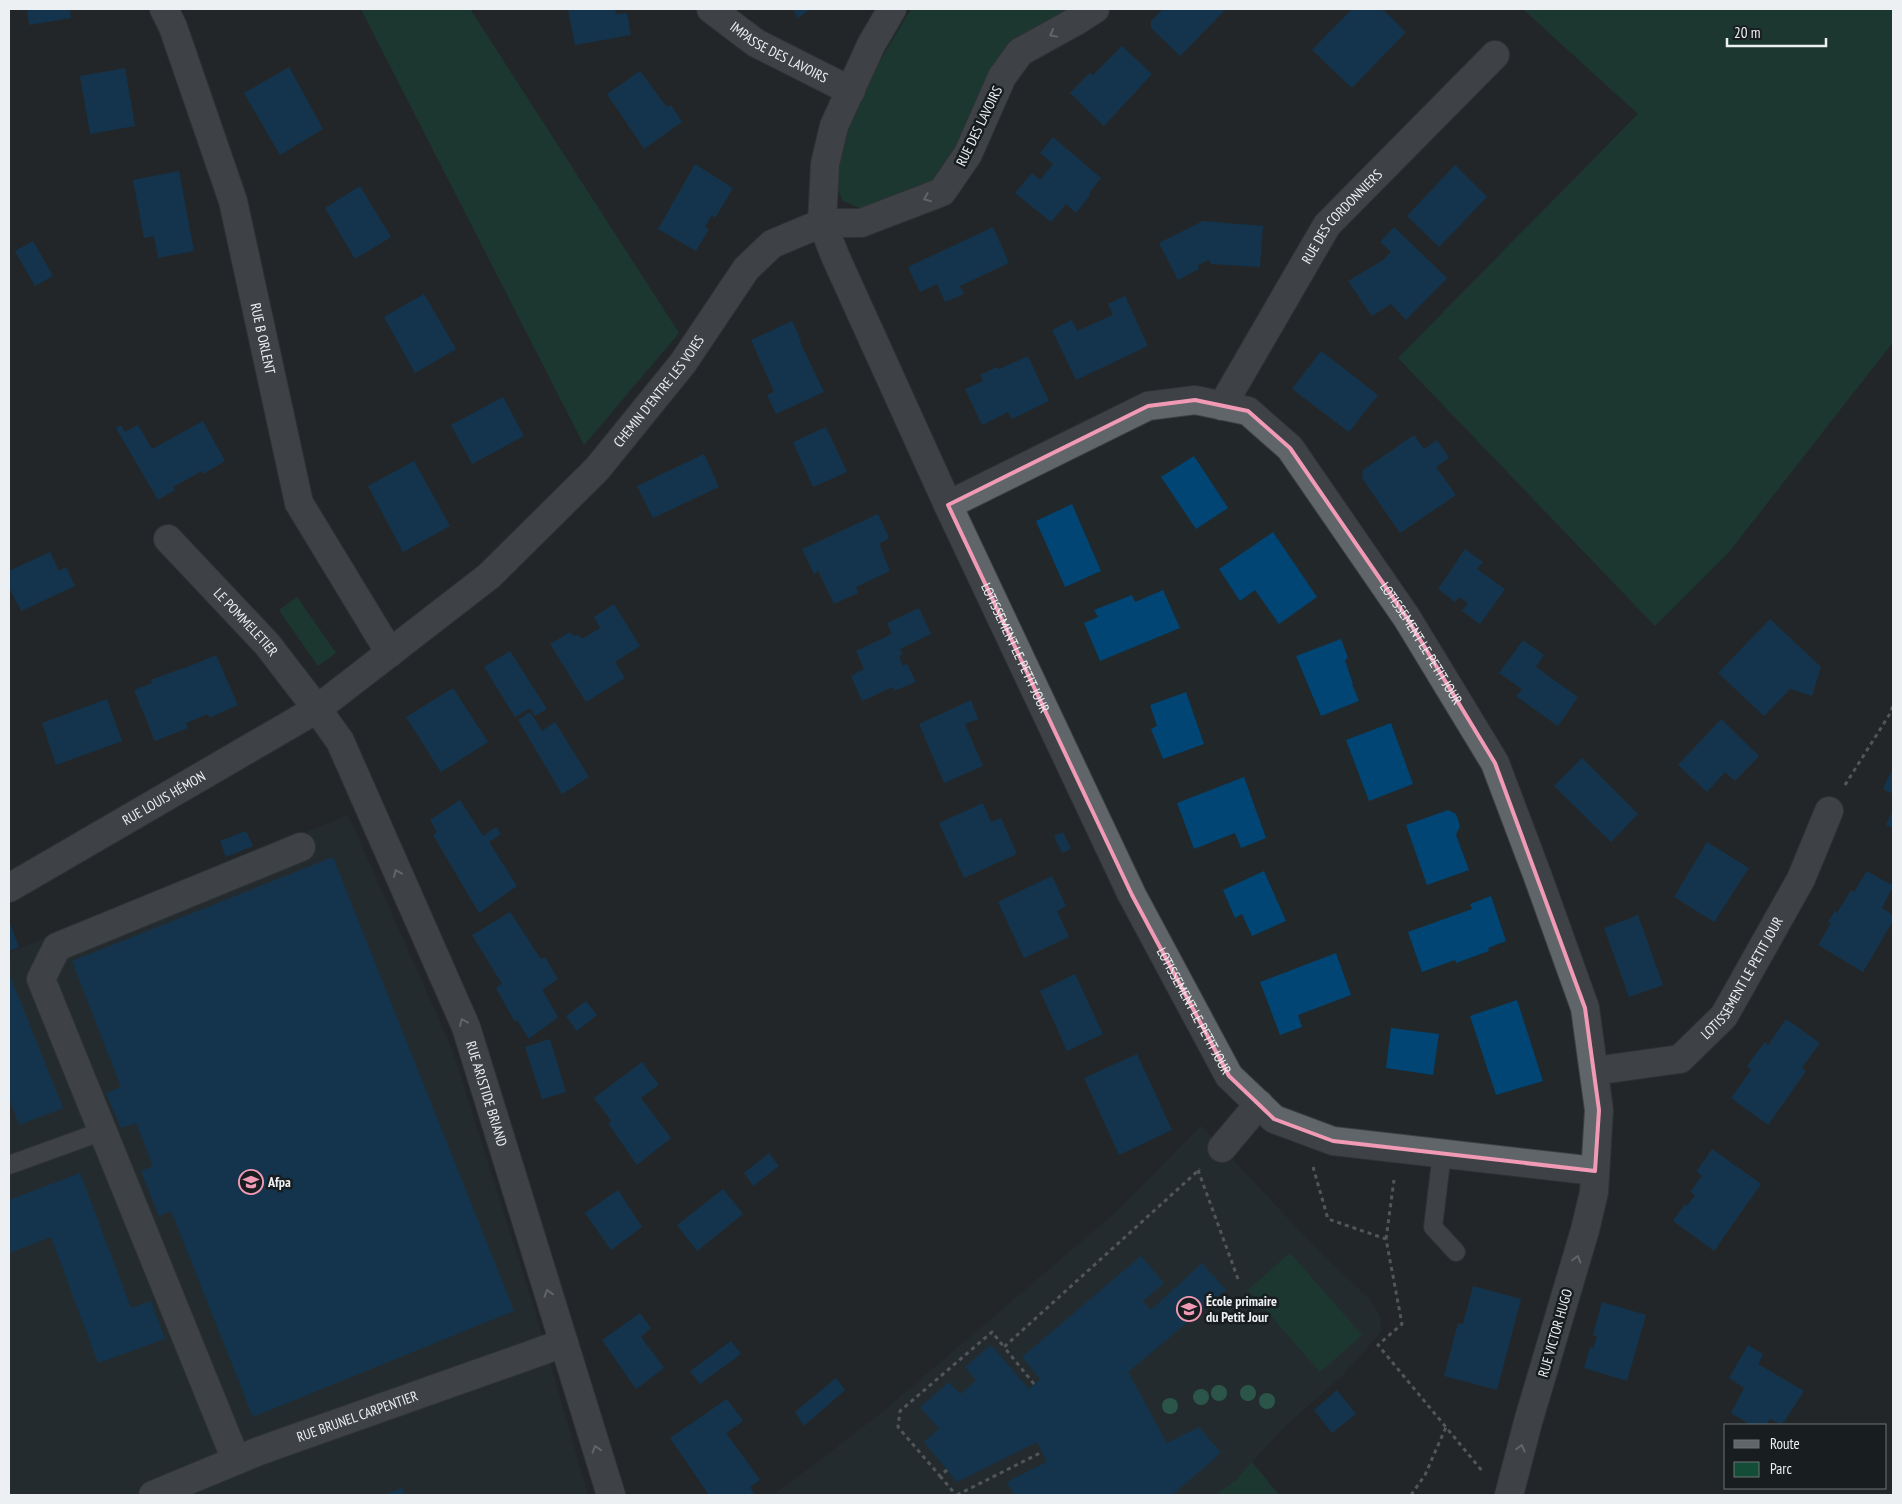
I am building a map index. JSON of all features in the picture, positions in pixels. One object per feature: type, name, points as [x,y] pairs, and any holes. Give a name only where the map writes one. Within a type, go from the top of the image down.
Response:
[{"type":"street","name":"RUE B ORLENT","points":[[164,9],[173,27],[233,201],[299,503],[390,654]]},
{"type":"street","name":"IMPASSE DES LAVOIRS","points":[[711,9],[756,43],[850,91]]},
{"type":"street","points":[[822,222],[824,164],[834,126],[871,45],[892,9]]},
{"type":"street","name":"RUE DES LAVOIRS","points":[[822,222],[860,223],[942,192],[968,154],[1002,77],[1020,52],[1094,9]]},
{"type":"street","name":"RUE DES CORDONNIERS","points":[[1222,406],[1327,225],[1495,55]]},
{"type":"street","name":"CHEMIN D'ENTRE LES VOIES","points":[[317,708],[390,654],[489,576],[598,469],[683,363],[746,269],[772,244],[822,222]]},
{"type":"street","name":"LOTISSEMENT LE PETIT JOUR","points":[[822,222],[948,505],[1132,894],[1229,1076],[1274,1118],[1333,1141],[1595,1171],[1599,1110],[1585,1008],[1495,763],[1407,618],[1290,448],[1248,411],[1195,400],[1148,406],[948,505]]},
{"type":"street","name":"LE POMMELETIER","points":[[168,539],[267,644],[317,708]]},
{"type":"street","name":"RUE LOUIS HÉMON","points":[[9,888],[317,708]]},
{"type":"street","name":"RUE ARISTIDE BRIAND","points":[[317,708],[340,741],[466,1027],[611,1495]]},
{"type":"street","name":"LOTISSEMENT LE PETIT JOUR","points":[[1594,1071],[1680,1059],[1724,1016],[1801,879],[1829,811]]},
{"type":"street","points":[[236,1460],[41,979],[58,947],[300,847]]},
{"type":"street","points":[[1222,1148],[1259,1104]]},
{"type":"street","name":"RUE VICTOR HUGO","points":[[1509,1495],[1585,1230],[1594,1192],[1595,1171]]},
{"type":"street","name":"RUE BRUNEL CARPENTIER","points":[[153,1495],[236,1460],[564,1343]]},
{"type":"lane","points":[[9,1165],[103,1131]]},
{"type":"lane","points":[[1442,1153],[1432,1227],[1456,1252]]},
{"type":"path","points":[[1829,811],[1891,712],[1893,704]]},
{"type":"path","points":[[1302,1130],[1328,1219],[1386,1238]]},
{"type":"path","points":[[1004,1347],[1222,1148]]},
{"type":"path","points":[[1398,1149],[1386,1238],[1402,1324],[1378,1345],[1484,1473]]},
{"type":"path","points":[[1198,1170],[1238,1279]]},
{"type":"path","points":[[1034,1384],[992,1332],[900,1411],[898,1427],[956,1495],[1042,1452]]},
{"type":"path","points":[[1411,1495],[1425,1475],[1446,1427]]},
{"type":"path","points":[[940,1476],[947,1470]]},
{"type":"highlighted area","points":[[1195,400],[1248,411],[1290,448],[1407,618],[1495,763],[1585,1008],[1599,1110],[1595,1171],[1333,1141],[1274,1119],[1229,1076],[1132,895],[948,505],[1148,406]]},
{"type":"shaded area","name":"Afpa","points":[[348,815],[452,1049],[536,1315],[588,1495],[9,1495],[9,953]]},
{"type":"shaded area","name":"École primaire du Petit Jour","points":[[1201,1126],[1309,1241],[1371,1301],[1380,1316],[1381,1332],[1342,1376],[1283,1428],[1236,1480],[1215,1495],[774,1495],[880,1414],[1116,1212]]},
{"type":"green space","points":[[361,9],[470,9],[679,333],[584,445]]},
{"type":"green space","points":[[911,9],[1082,9],[1031,36],[936,186],[862,209],[843,201],[837,188],[835,160],[854,105]]},
{"type":"green space","points":[[1523,9],[1893,9],[1893,342],[1729,552],[1655,626],[1398,358],[1638,114]]},
{"type":"green space","points":[[297,597],[336,653],[318,666],[279,610]]},
{"type":"green space","points":[[1290,1253],[1362,1335],[1320,1372],[1248,1290]]},
{"type":"green space","points":[[1252,1462],[1279,1495],[1215,1495],[1236,1480]]},
{"type":"building","points":[[27,9],[70,9],[71,18],[29,25]]},
{"type":"building","points":[[568,9],[615,9],[616,14],[627,13],[631,35],[575,45]]},
{"type":"building","points":[[792,9],[810,9],[798,18]]},
{"type":"building","points":[[1226,9],[1180,56],[1151,28],[1151,21],[1162,10]]},
{"type":"building","points":[[1352,9],[1382,9],[1406,32],[1352,88],[1312,50]]},
{"type":"building","points":[[1122,46],[1152,74],[1104,126],[1070,93],[1090,73],[1093,75]]},
{"type":"building","points":[[289,67],[323,129],[280,155],[244,93]]},
{"type":"building","points":[[125,68],[135,126],[90,134],[80,76]]},
{"type":"building","points":[[640,71],[667,107],[671,105],[682,122],[644,149],[607,94]]},
{"type":"building","points":[[1053,137],[1101,178],[1076,213],[1066,204],[1051,222],[1015,193],[1032,173],[1040,180],[1053,164],[1040,153]]},
{"type":"building","points":[[695,164],[733,188],[715,218],[712,215],[705,226],[709,229],[696,251],[658,229]]},
{"type":"building","points":[[1455,165],[1487,197],[1439,247],[1407,216]]},
{"type":"building","points":[[179,171],[194,251],[158,258],[154,236],[144,238],[133,180]]},
{"type":"building","points":[[360,186],[391,237],[355,259],[325,208]]},
{"type":"building","points":[[1203,221],[1263,226],[1260,267],[1211,264],[1209,260],[1198,265],[1199,269],[1178,280],[1159,243]]},
{"type":"building","points":[[993,227],[1009,263],[960,286],[964,294],[945,302],[937,284],[920,292],[908,267]]},
{"type":"building","points":[[1394,227],[1447,278],[1406,320],[1391,304],[1372,316],[1348,281],[1383,260],[1391,252],[1380,242]]},
{"type":"building","points":[[33,241],[53,276],[35,286],[15,251]]},
{"type":"building","points":[[424,294],[456,349],[415,373],[384,317]]},
{"type":"building","points":[[1125,296],[1148,346],[1076,380],[1052,330],[1072,320],[1077,331],[1113,315],[1108,304]]},
{"type":"building","points":[[792,321],[824,392],[776,414],[767,395],[774,392],[751,340]]},
{"type":"building","points":[[1321,351],[1378,395],[1349,432],[1292,389]]},
{"type":"building","points":[[1028,356],[1049,401],[1012,419],[1008,412],[982,425],[965,389],[983,381],[980,375]]},
{"type":"building","points":[[503,397],[524,436],[472,464],[451,425]]},
{"type":"building","points":[[203,421],[225,461],[203,474],[202,471],[173,487],[175,490],[158,500],[116,428],[121,425],[125,432],[138,425],[152,449]]},
{"type":"building","points":[[826,427],[847,472],[813,487],[793,442]]},
{"type":"building","points":[[1414,435],[1424,449],[1437,440],[1449,458],[1436,467],[1456,495],[1400,533],[1362,478],[1363,470]]},
{"type":"building","points":[[704,454],[719,487],[653,518],[637,486]]},
{"type":"building","points":[[1194,456],[1228,508],[1196,529],[1161,477]]},
{"type":"building","points":[[414,461],[450,526],[403,552],[368,486]]},
{"type":"building","points":[[1072,504],[1101,571],[1065,587],[1036,521]]},
{"type":"building","points":[[878,514],[889,538],[879,544],[890,571],[856,587],[858,593],[834,604],[818,571],[814,574],[802,549]]},
{"type":"building","points":[[1273,532],[1317,597],[1279,624],[1255,590],[1240,601],[1219,569]]},
{"type":"building","points":[[1465,549],[1483,562],[1477,569],[1505,589],[1480,624],[1462,611],[1468,603],[1459,597],[1455,602],[1438,589]]},
{"type":"building","points":[[50,552],[59,571],[66,567],[75,586],[21,611],[9,587],[9,571]]},
{"type":"building","points":[[1163,590],[1180,628],[1100,661],[1084,623],[1098,617],[1094,610],[1132,595],[1135,602]]},
{"type":"building","points":[[614,604],[640,646],[615,662],[625,678],[586,702],[550,644],[570,632],[573,636],[579,635],[582,639],[600,628],[594,617]]},
{"type":"building","points":[[919,608],[931,634],[900,649],[903,654],[899,656],[903,666],[907,664],[916,682],[894,691],[893,687],[862,701],[851,676],[864,669],[856,651],[892,634],[887,623]]},
{"type":"building","points":[[1770,619],[1821,667],[1812,696],[1790,689],[1764,716],[1718,673]]},
{"type":"building","points":[[1341,639],[1348,658],[1345,660],[1359,701],[1321,716],[1296,656]]},
{"type":"building","points":[[1523,640],[1544,655],[1536,667],[1578,697],[1558,726],[1516,696],[1522,689],[1499,673]]},
{"type":"building","points":[[510,651],[547,709],[535,716],[530,708],[515,717],[484,667]]},
{"type":"building","points":[[216,655],[238,705],[209,718],[208,714],[186,723],[188,728],[155,741],[134,690],[152,683],[151,680]]},
{"type":"building","points":[[453,688],[488,742],[441,772],[406,717]]},
{"type":"building","points":[[1186,692],[1204,744],[1163,759],[1151,729],[1157,726],[1150,705]]},
{"type":"building","points":[[107,699],[122,741],[56,765],[42,723]]},
{"type":"building","points":[[971,700],[978,719],[965,724],[983,766],[944,783],[919,724]]},
{"type":"building","points":[[530,712],[542,731],[555,722],[589,777],[562,794],[518,720]]},
{"type":"building","points":[[1721,719],[1759,756],[1735,781],[1725,772],[1707,792],[1678,765]]},
{"type":"building","points":[[1391,723],[1413,784],[1369,801],[1346,740]]},
{"type":"building","points":[[1582,758],[1638,814],[1611,842],[1554,786]]},
{"type":"building","points":[[1893,768],[1893,794],[1883,789]]},
{"type":"building","points":[[1244,777],[1266,838],[1241,848],[1235,833],[1194,849],[1177,803]]},
{"type":"building","points":[[460,800],[483,836],[496,827],[501,834],[489,842],[517,886],[479,913],[433,835],[437,832],[430,820]]},
{"type":"building","points":[[983,803],[991,822],[1001,818],[1017,854],[964,878],[939,823]]},
{"type":"building","points":[[1448,810],[1456,814],[1460,826],[1456,835],[1469,870],[1427,885],[1406,825]]},
{"type":"building","points":[[1893,810],[1893,828],[1886,825]]},
{"type":"building","points":[[246,831],[253,846],[226,857],[220,841]]},
{"type":"building","points":[[1063,832],[1071,849],[1062,853],[1054,836]]},
{"type":"building","points":[[1707,842],[1749,868],[1714,922],[1674,897]]},
{"type":"building","points":[[333,857],[514,1311],[253,1417],[171,1211],[159,1216],[141,1171],[153,1166],[136,1123],[121,1128],[106,1093],[121,1087],[72,961]]},
{"type":"building","points":[[1264,871],[1286,921],[1252,936],[1242,914],[1235,918],[1223,890]]},
{"type":"building","points":[[1867,871],[1893,886],[1882,908],[1893,915],[1893,921],[1863,972],[1818,945],[1831,923],[1828,922],[1835,911],[1837,913],[1851,890],[1854,892]]},
{"type":"building","points":[[1052,876],[1066,906],[1057,911],[1069,937],[1024,958],[998,902]]},
{"type":"building","points":[[1491,896],[1506,941],[1488,948],[1489,951],[1456,963],[1455,960],[1422,972],[1408,932],[1472,909],[1470,904]]},
{"type":"building","points":[[510,912],[541,959],[545,957],[558,979],[542,990],[558,1017],[529,1039],[517,1020],[515,1022],[496,988],[502,984],[472,935]]},
{"type":"building","points":[[1638,915],[1663,985],[1629,997],[1604,928]]},
{"type":"building","points":[[9,921],[19,947],[9,951]]},
{"type":"building","points":[[1336,953],[1351,995],[1298,1015],[1302,1027],[1280,1035],[1260,982]]},
{"type":"building","points":[[9,973],[63,1108],[19,1125],[9,1098]]},
{"type":"building","points":[[1075,974],[1103,1034],[1067,1051],[1040,991]]},
{"type":"building","points":[[1517,1000],[1543,1081],[1496,1095],[1470,1016]]},
{"type":"building","points":[[586,1001],[597,1015],[577,1031],[566,1016]]},
{"type":"building","points":[[1786,1019],[1820,1043],[1802,1068],[1806,1071],[1768,1125],[1731,1098],[1751,1070],[1747,1067],[1752,1059],[1765,1042],[1768,1045]]},
{"type":"building","points":[[1391,1028],[1439,1034],[1433,1075],[1386,1068]]},
{"type":"building","points":[[550,1039],[566,1092],[542,1099],[525,1047]]},
{"type":"building","points":[[1137,1054],[1172,1130],[1119,1155],[1084,1078]]},
{"type":"building","points":[[642,1062],[659,1085],[641,1098],[671,1138],[637,1165],[608,1123],[611,1121],[594,1098]]},
{"type":"building","points":[[1712,1149],[1761,1184],[1714,1251],[1673,1221],[1685,1204],[1687,1206],[1695,1195],[1690,1192],[1702,1176],[1697,1171]]},
{"type":"building","points":[[769,1153],[779,1166],[753,1186],[744,1173]]},
{"type":"building","points":[[80,1173],[131,1308],[151,1301],[165,1339],[98,1363],[51,1237],[9,1253],[9,1200]]},
{"type":"building","points":[[723,1189],[743,1214],[697,1251],[677,1225]]},
{"type":"building","points":[[618,1190],[642,1227],[611,1250],[585,1213]]},
{"type":"building","points":[[1141,1256],[1164,1283],[1143,1301],[1151,1310],[1202,1263],[1226,1290],[1128,1372],[1167,1443],[1199,1427],[1221,1453],[1172,1495],[1014,1495],[1007,1482],[1047,1462],[1037,1442],[957,1482],[924,1442],[939,1429],[920,1407],[949,1382],[960,1394],[976,1381],[965,1367],[991,1345],[1029,1389],[1040,1379],[1022,1357]]},
{"type":"building","points":[[1473,1286],[1521,1299],[1497,1390],[1444,1376],[1458,1323],[1463,1324]]},
{"type":"building","points":[[1602,1302],[1646,1315],[1627,1381],[1584,1368],[1590,1347],[1593,1348],[1597,1337],[1593,1335]]},
{"type":"building","points":[[640,1313],[651,1328],[641,1337],[664,1368],[636,1389],[602,1340]]},
{"type":"building","points":[[731,1341],[741,1354],[700,1384],[690,1371]]},
{"type":"building","points":[[1748,1345],[1763,1354],[1758,1364],[1804,1391],[1783,1424],[1770,1419],[1767,1424],[1749,1424],[1731,1413],[1744,1388],[1729,1378]]},
{"type":"building","points":[[836,1378],[845,1390],[804,1426],[795,1412]]},
{"type":"building","points":[[1337,1390],[1356,1414],[1332,1433],[1314,1410]]},
{"type":"building","points":[[727,1399],[743,1421],[726,1433],[760,1480],[750,1487],[755,1495],[709,1495],[670,1438]]},
{"type":"building","points":[[402,1488],[405,1495],[384,1495]]},
{"type":"place","name":"Afpa","points":[[251,1182]]},
{"type":"place","name":"École primaire du Petit Jour","points":[[1189,1309]]}]
